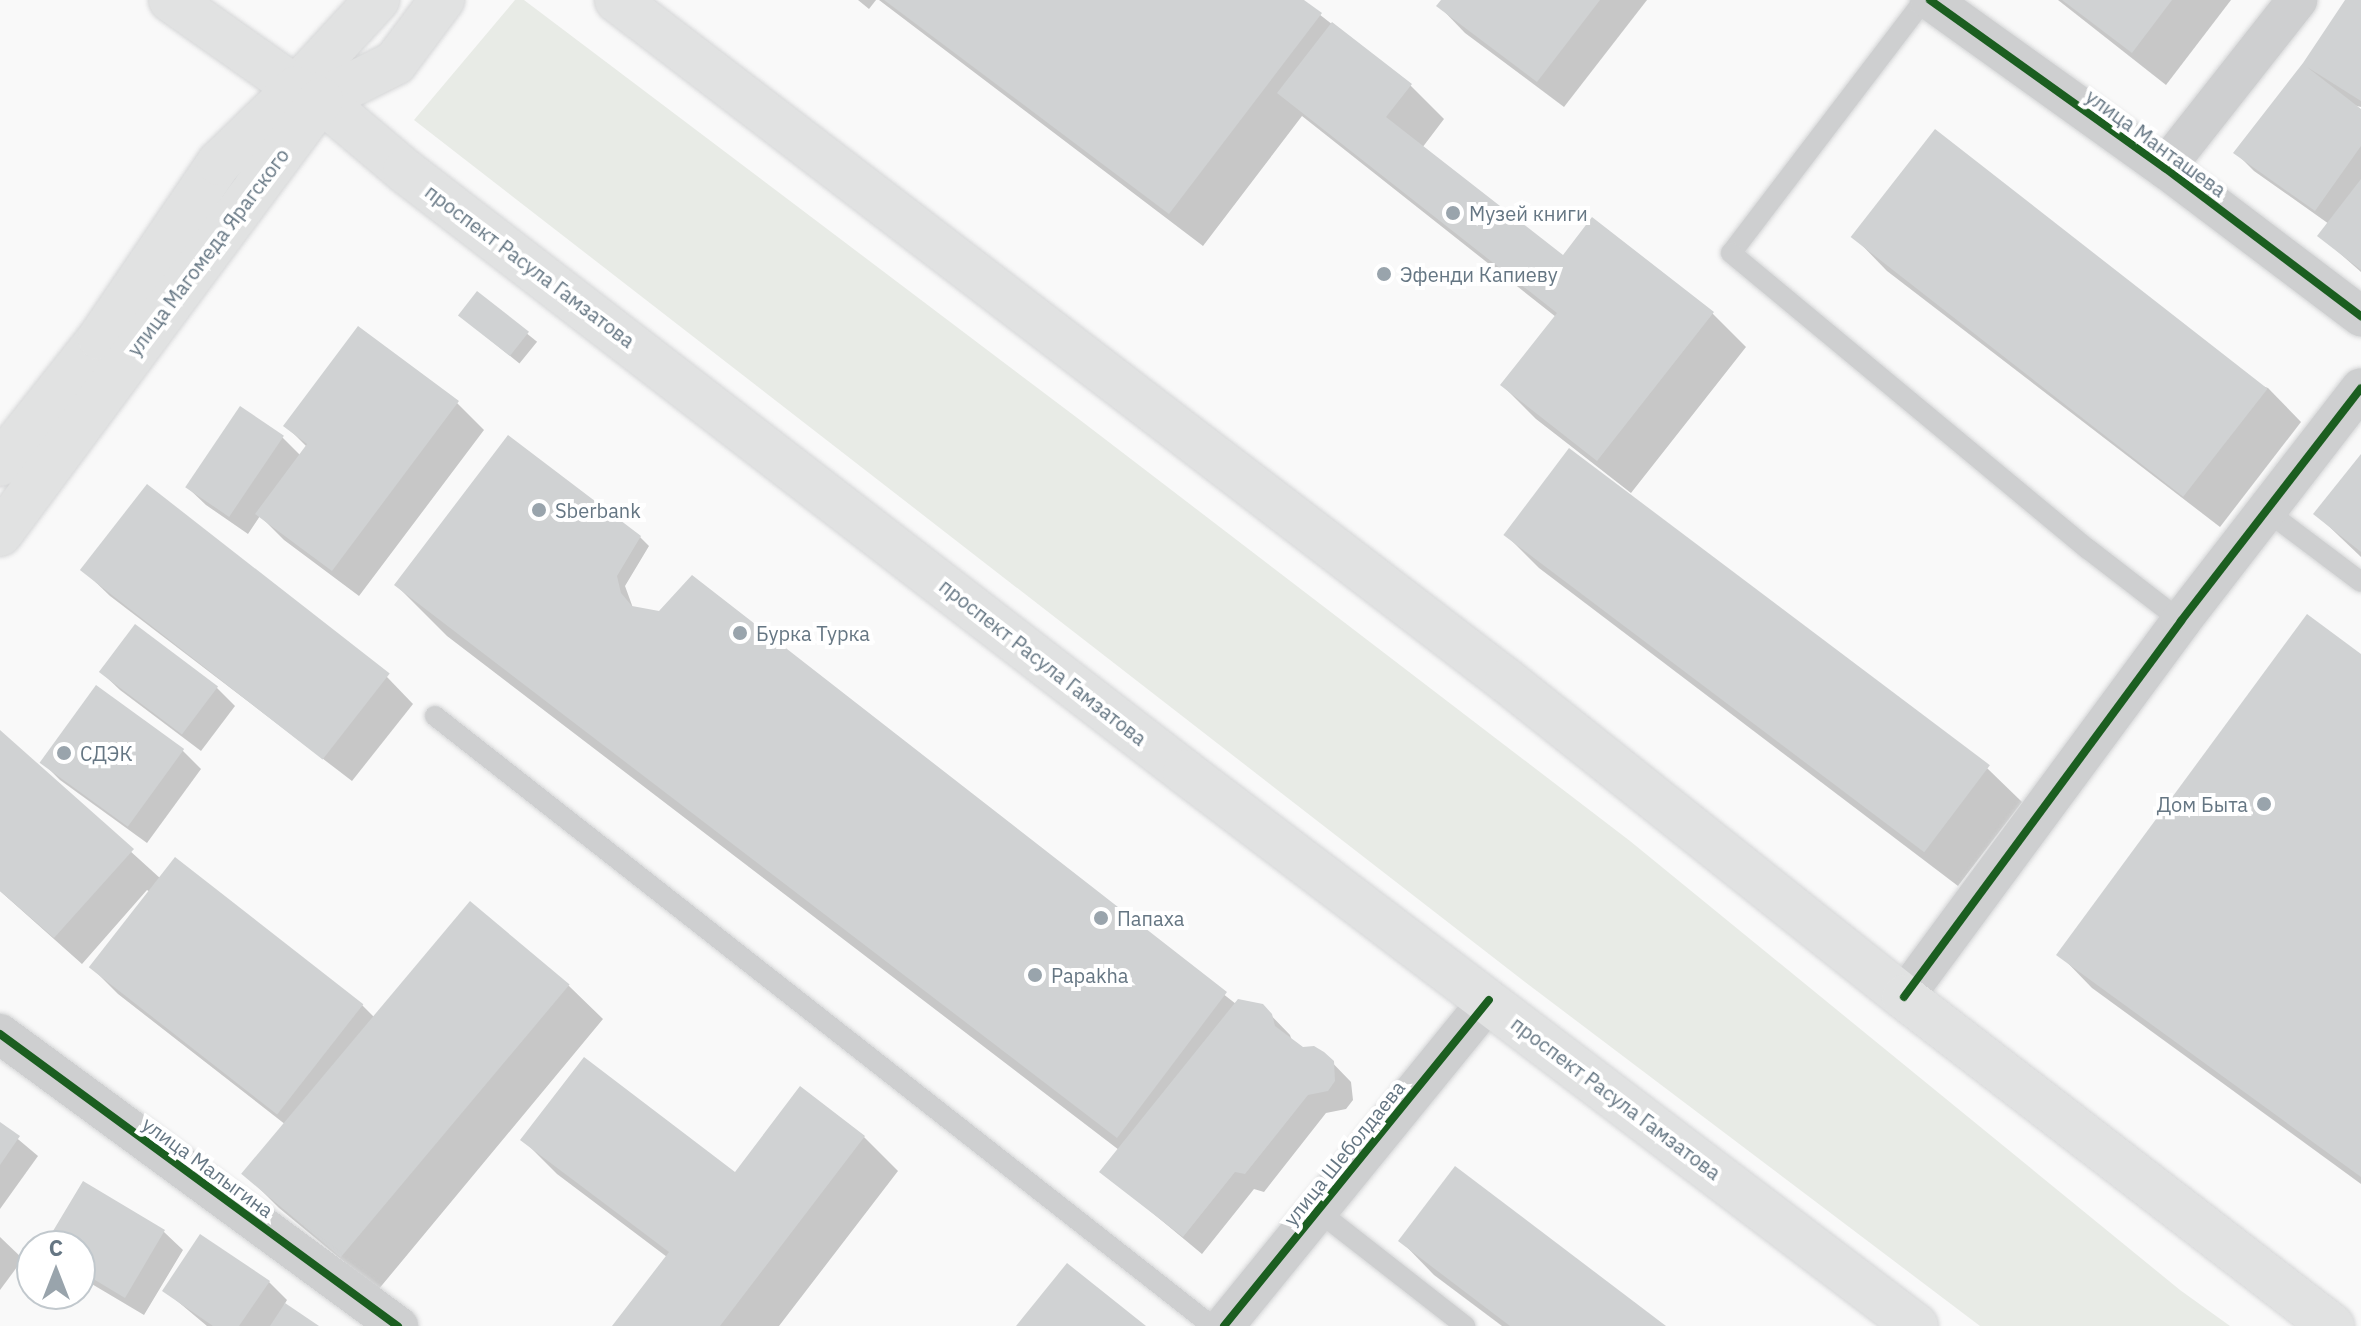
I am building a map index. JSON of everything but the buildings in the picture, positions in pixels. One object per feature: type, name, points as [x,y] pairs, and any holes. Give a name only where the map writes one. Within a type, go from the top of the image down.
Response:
[{"type":"main road","name":"проспект Расула Гамзатова","points":[[171,0],[308,94],[1185,772],[1916,1326]]},
{"type":"main road","name":"улица Магомеда Ярагского","points":[[308,94],[327,20],[344,0]]},
{"type":"main road","name":"улица Магомеда Ярагского","points":[[0,534],[377,0]]},
{"type":"main road","name":"улица Магомеда Ярагского","points":[[0,464],[100,338],[219,163],[308,94],[395,63],[442,0]]},
{"type":"main road","points":[[617,0],[1507,681],[1904,997],[2332,1326]]},
{"type":"street","name":"улица Манташева","points":[[1930,0],[2165,168],[2361,316]]},
{"type":"street","points":[[2165,168],[2297,0]]},
{"type":"street","points":[[1904,997],[2181,621],[2361,388]]},
{"type":"street","name":"улица Шеболдаева","points":[[1224,1326],[1489,1000]]},
{"type":"street","name":"улица Малыгина","points":[[0,1034],[398,1326]]},
{"type":"lane","points":[[1924,0],[1731,253],[2088,549],[2181,621]]},
{"type":"lane","points":[[2268,512],[2361,582]]},
{"type":"lane","points":[[435,716],[1212,1326]]},
{"type":"lane","points":[[1318,1211],[1465,1326]]},
{"type":"shaded area","points":[[515,0],[524,0],[1630,841],[2180,1290],[2230,1326],[1980,1326],[1525,982],[414,120]]},
{"type":"cycle path","points":[[1930,0],[2165,168],[2361,316]]},
{"type":"cycle path","points":[[1904,997],[2181,621],[2361,388]]},
{"type":"cycle path","points":[[1224,1326],[1489,1000]]},
{"type":"cycle path","points":[[0,1034],[398,1326]]},
{"type":"place","name":"Музей книги","points":[[1453,213]]},
{"type":"place","name":"Эфенди Капиеву","points":[[1384,274]]},
{"type":"place","name":"Sberbank","points":[[539,510]]},
{"type":"place","name":"Бурка Турка","points":[[740,633]]},
{"type":"place","name":"СДЭК","points":[[64,753]]},
{"type":"place","name":"Дом Быта","points":[[2264,804]]},
{"type":"place","name":"Папаха","points":[[1101,918]]},
{"type":"place","name":"Papakha","points":[[1035,975]]}]
